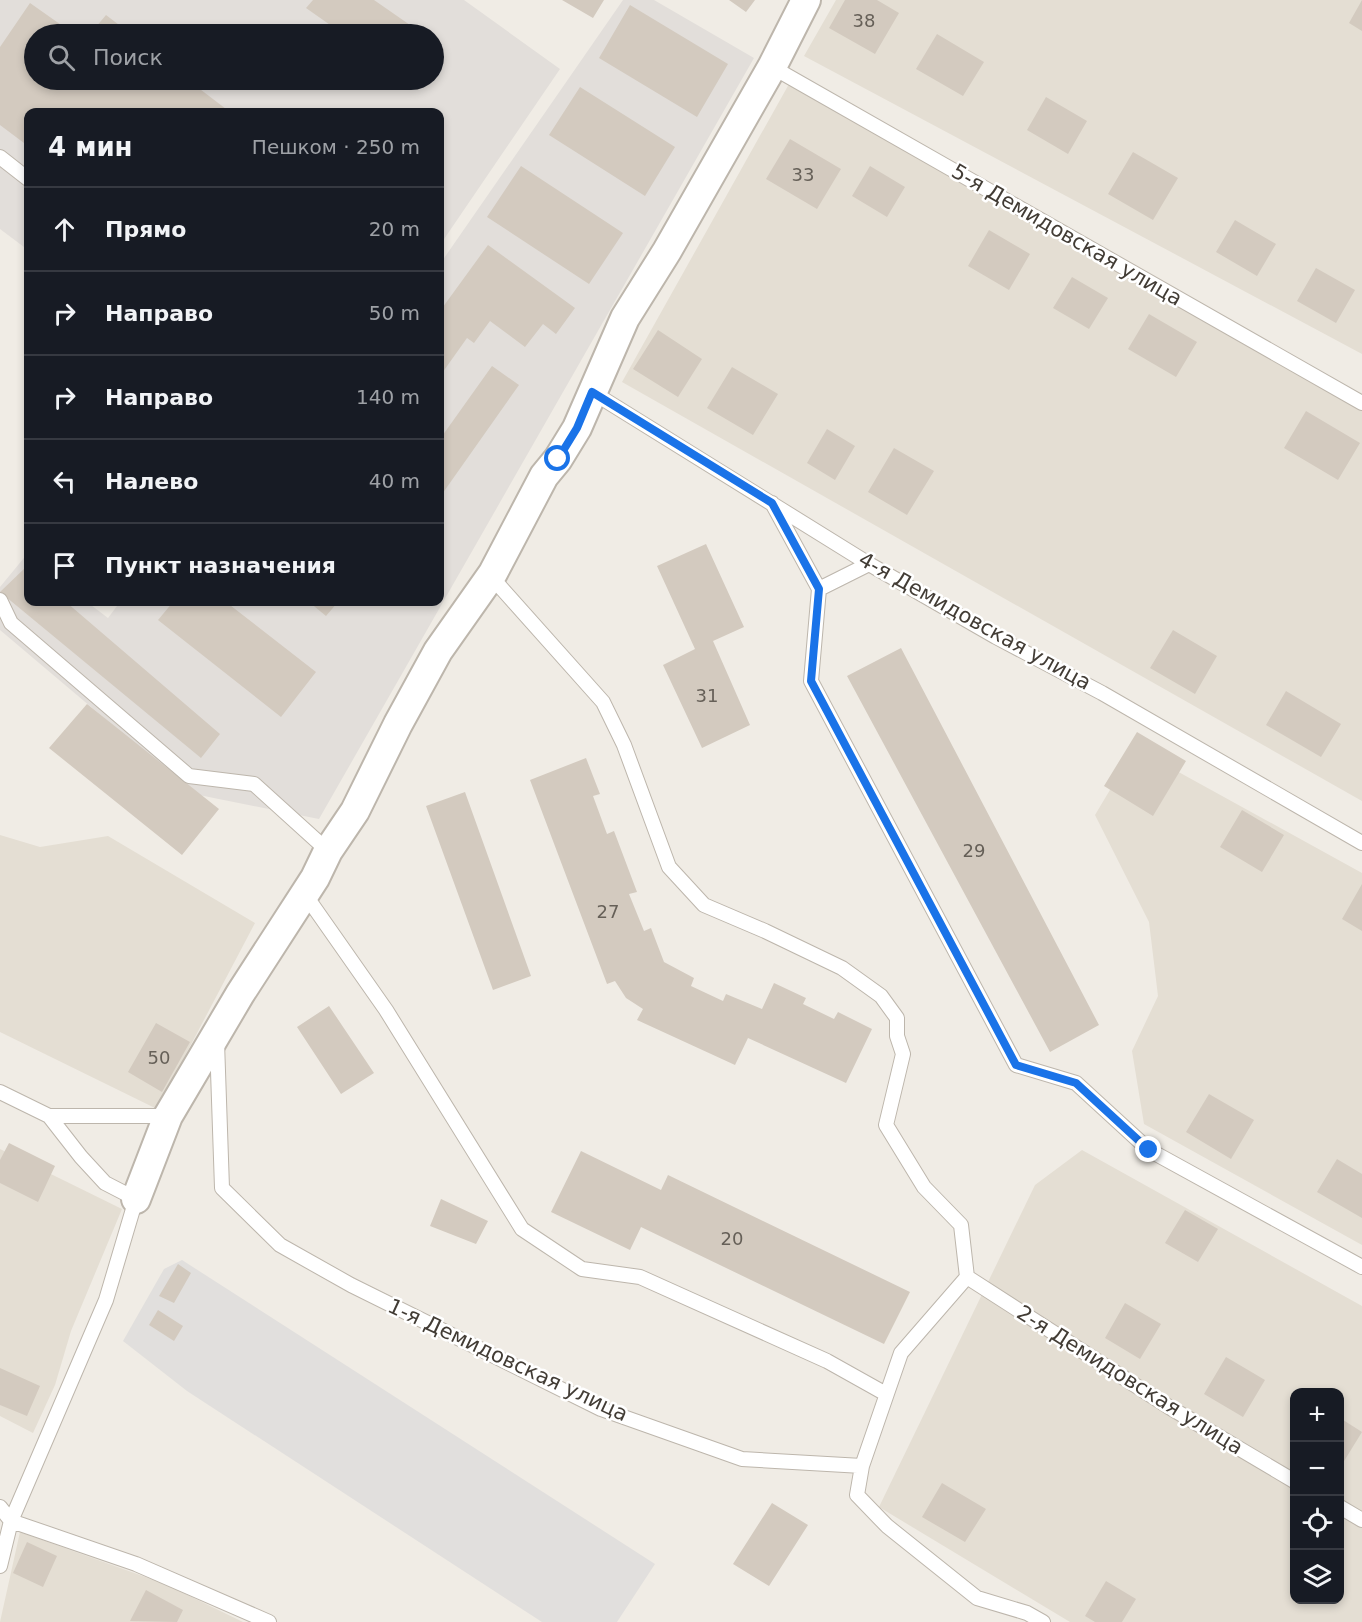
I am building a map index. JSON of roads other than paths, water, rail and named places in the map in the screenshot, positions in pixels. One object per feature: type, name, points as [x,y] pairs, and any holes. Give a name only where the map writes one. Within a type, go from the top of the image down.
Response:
[{"type":"street","points":[[136,1199],[168,1116],[217,1037],[240,994],[278,938],[315,878],[328,851],[355,811],[398,724],[438,651],[493,573],[544,476],[558,459],[577,428],[625,318],[667,251],[772,67],[806,0]]},
{"type":"lane","name":"5-я Демидовская улица","points":[[772,67],[1362,403]]},
{"type":"lane","points":[[0,157],[24,176]]},
{"type":"lane","name":"4-я Демидовская улица","points":[[592,392],[869,564],[996,637],[1102,693],[1362,843]]},
{"type":"lane","points":[[772,503],[819,589],[811,681],[1016,1065],[1076,1083],[1149,1150],[1362,1267]]},
{"type":"lane","points":[[819,589],[869,564]]},
{"type":"lane","points":[[493,573],[496,582],[603,702],[624,745],[669,867],[704,905],[842,968],[881,996],[897,1018],[897,1036],[903,1054],[886,1125],[924,1187],[961,1226],[967,1277],[901,1353],[862,1466],[857,1495],[887,1526],[977,1598],[1027,1612],[1043,1622]]},
{"type":"lane","points":[[0,600],[11,623],[189,776],[254,784],[328,851]]},
{"type":"lane","points":[[304,893],[386,1010],[522,1229],[582,1269],[640,1277],[827,1361],[886,1394]]},
{"type":"lane","name":"1-я Демидовская улица","points":[[217,1037],[222,1188],[280,1245],[351,1285],[601,1409],[742,1459],[862,1466]]},
{"type":"lane","points":[[0,1092],[49,1116],[105,1183],[136,1199],[106,1300],[11,1521],[0,1566]]},
{"type":"lane","points":[[49,1116],[168,1116]]},
{"type":"lane","name":"2-я Демидовская улица","points":[[967,1277],[1169,1407],[1290,1479]]},
{"type":"lane","points":[[0,1507],[11,1521],[136,1564],[269,1622]]},
{"type":"lane","points":[[1344,1509],[1362,1520]]}]
